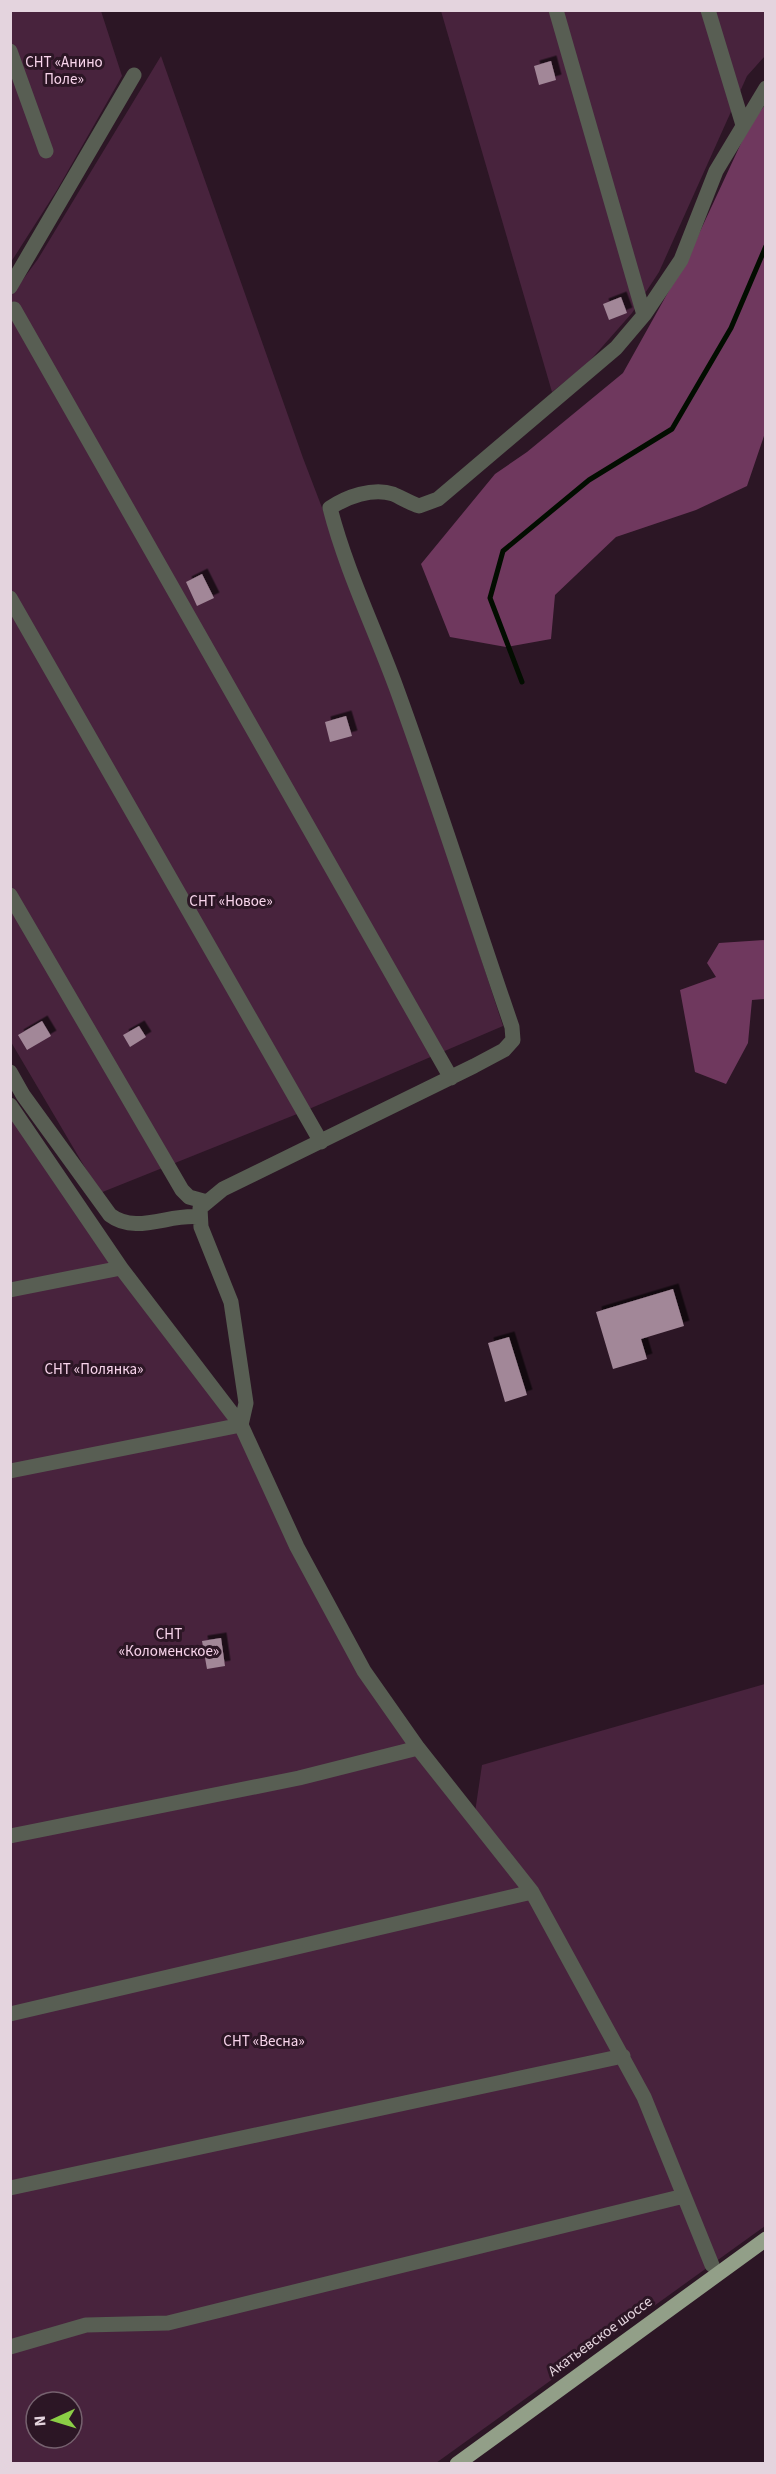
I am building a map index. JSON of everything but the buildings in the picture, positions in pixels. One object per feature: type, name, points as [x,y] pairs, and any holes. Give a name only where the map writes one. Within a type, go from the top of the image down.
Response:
[{"type":"main road","name":"Акатьевское шоссе","points":[[457,2463],[765,2239]]},
{"type":"street","points":[[556,10],[644,315]]},
{"type":"street","points":[[708,10],[743,125]]},
{"type":"street","points":[[10,51],[45,152]]},
{"type":"street","points":[[10,287],[134,75]]},
{"type":"street","points":[[242,1425],[246,1403],[231,1302],[201,1227],[200,1208],[223,1189],[451,1078],[504,1050],[513,1040],[512,1027],[432,788],[396,686],[340,546],[330,508],[342,500],[371,494],[391,494],[419,506],[438,499],[616,348],[644,315],[681,260],[716,171],[765,88]]},
{"type":"street","points":[[14,309],[451,1078]]},
{"type":"street","points":[[10,598],[321,1142]]},
{"type":"street","points":[[10,895],[182,1190],[189,1197],[207,1202]]},
{"type":"street","points":[[10,1072],[23,1095],[110,1215],[124,1223],[135,1224],[187,1215],[200,1217]]},
{"type":"street","points":[[11,1105],[121,1268],[242,1425],[297,1546],[364,1671],[418,1748],[532,1892],[644,2097],[712,2265]]},
{"type":"street","points":[[10,1290],[121,1268]]},
{"type":"street","points":[[10,1471],[242,1425]]},
{"type":"street","points":[[10,1836],[299,1778],[418,1748]]},
{"type":"street","points":[[10,2014],[532,1892]]},
{"type":"street","points":[[10,2188],[133,2159],[623,2056]]},
{"type":"street","points":[[10,2347],[87,2325],[168,2323],[684,2196]]},
{"type":"green space","name":"СНТ «Анино Поле»","points":[[11,11],[101,11],[122,76],[57,190],[11,262]]},
{"type":"green space","points":[[441,11],[765,11],[765,56],[747,76],[659,272],[632,313],[587,364],[552,392]]},
{"type":"green space","name":"СНТ «Новое»","points":[[161,56],[303,458],[407,730],[503,1026],[302,1112],[100,1193],[11,1042],[10,297],[38,259]]},
{"type":"green space","points":[[10,1105],[241,1425],[364,1671],[474,1819],[482,1765],[765,1684],[765,2226],[436,2463],[11,2463]]},
{"type":"shaded area","points":[[765,105],[766,430],[747,486],[696,510],[616,537],[555,595],[551,639],[506,647],[450,637],[421,564],[495,474],[527,452],[623,373],[690,253],[750,124]]},
{"type":"shaded area","points":[[765,940],[765,999],[752,1000],[748,1043],[726,1084],[695,1072],[680,990],[716,977],[707,963],[719,943]]},
{"type":"waterway","points":[[522,682],[490,598],[503,551],[589,480],[672,429],[731,328],[766,246]]},
{"type":"park label","name":"СНТ «Полянка»","points":[[94,1369]]},
{"type":"park label","name":"СНТ «Коломенское»","points":[[169,1642]]},
{"type":"park label","name":"СНТ «Весна»","points":[[264,2041]]}]
